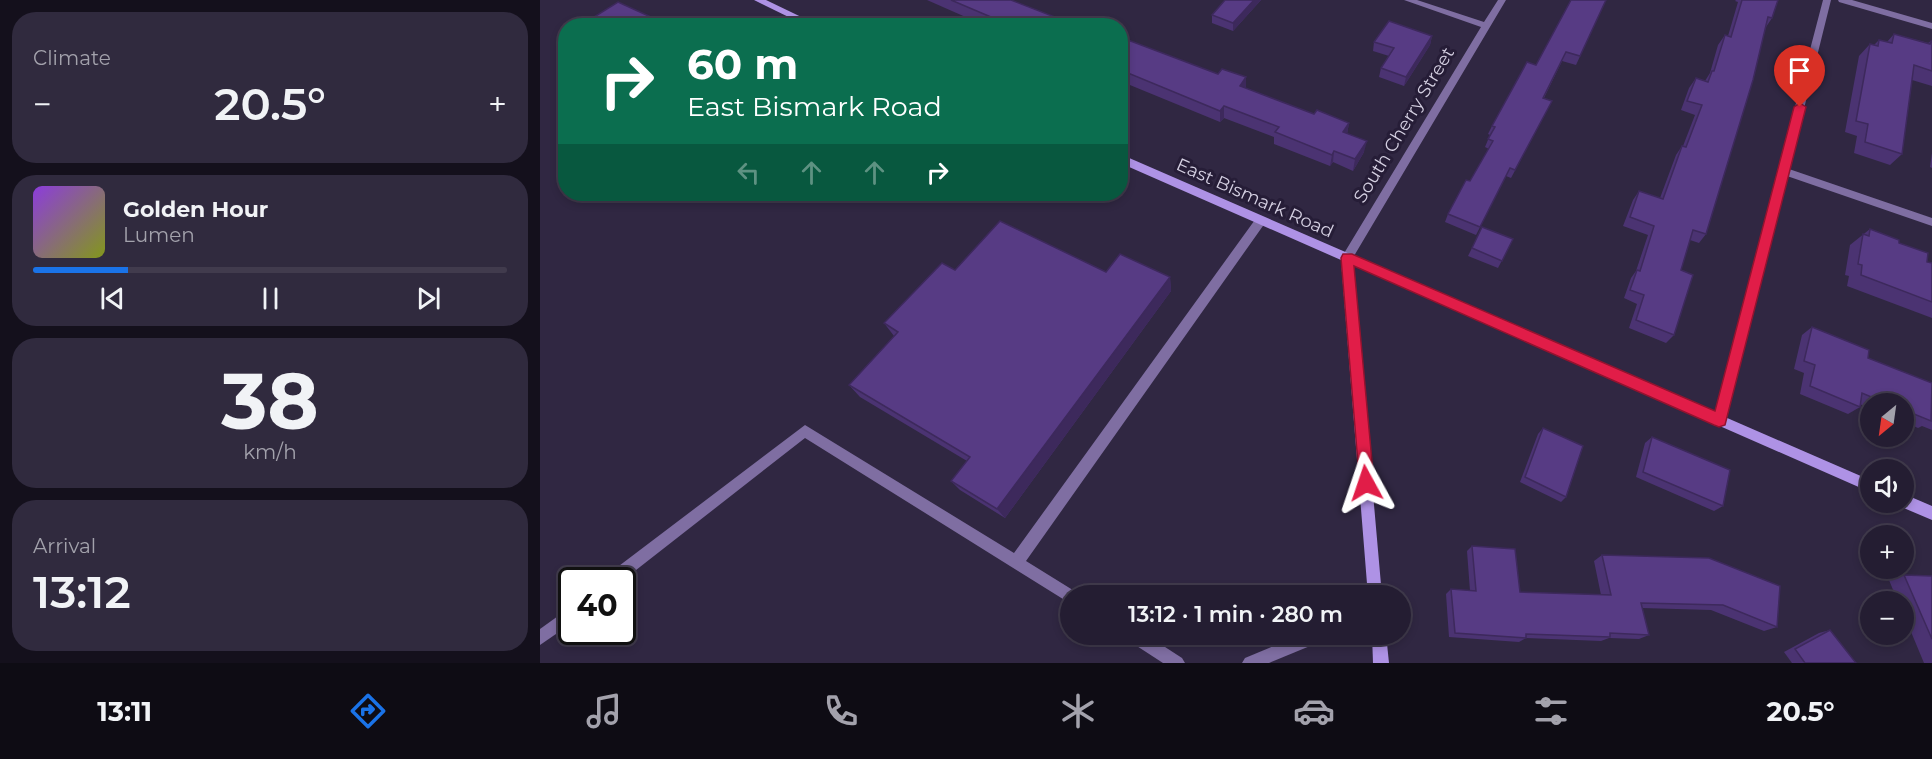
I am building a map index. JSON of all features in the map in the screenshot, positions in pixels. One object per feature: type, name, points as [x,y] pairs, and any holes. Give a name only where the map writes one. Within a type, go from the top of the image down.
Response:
[{"type":"street","points":[[758,0],[798,18]]},
{"type":"street","points":[[1408,0],[1486,26]]},
{"type":"street","name":"South Cherry Street","points":[[1347,258],[1502,0]]},
{"type":"street","points":[[1719,420],[1827,0]]},
{"type":"street","points":[[1842,0],[1932,26]]},
{"type":"street","name":"East Bismark Road","points":[[1128,162],[1860,482]]},
{"type":"street","points":[[1784,171],[1932,222]]},
{"type":"street","points":[[1016,562],[1261,220]]},
{"type":"street","points":[[1347,258],[1374,585]]},
{"type":"street","points":[[629,567],[805,431],[1060,590]]},
{"type":"street","points":[[1914,505],[1932,513]]},
{"type":"street","points":[[540,638],[558,624]]},
{"type":"street","points":[[1148,645],[1177,663]]},
{"type":"street","points":[[1250,663],[1295,645]]},
{"type":"street","points":[[1379,645],[1381,663]]},
{"type":"building","points":[[951,0],[1011,0],[1057,18],[1000,18],[993,18]]},
{"type":"building","points":[[1225,0],[1254,0],[1233,23],[1212,15]]},
{"type":"building","points":[[1571,0],[1606,0],[1580,56],[1566,52],[1543,98],[1552,101],[1515,170],[1510,168],[1480,227],[1448,214],[1466,180],[1470,181],[1493,141],[1488,139],[1495,127],[1492,126],[1527,62],[1536,65]]},
{"type":"building","points":[[1742,0],[1778,0],[1772,18],[1768,17],[1753,80],[1706,234],[1693,230],[1681,270],[1693,275],[1674,335],[1636,320],[1644,295],[1630,290],[1637,270],[1640,271],[1654,226],[1630,217],[1639,191],[1663,199],[1682,146],[1686,147],[1702,105],[1687,101],[1696,78],[1708,82],[1714,71],[1725,35],[1731,37]]},
{"type":"building","points":[[618,2],[653,18],[592,18]]},
{"type":"building","points":[[1389,21],[1432,36],[1406,77],[1381,68],[1394,48],[1374,42]]},
{"type":"building","points":[[1894,34],[1930,44],[1932,41],[1932,71],[1914,65],[1902,154],[1865,142],[1868,124],[1856,121],[1870,44],[1878,46],[1879,40],[1892,43]]},
{"type":"building","points":[[1128,40],[1218,74],[1222,69],[1246,77],[1240,86],[1314,114],[1317,110],[1349,123],[1343,132],[1367,141],[1355,159],[1334,151],[1332,155],[1275,132],[1279,127],[1224,106],[1220,111],[1128,73]]},
{"type":"building","points":[[1000,221],[1106,272],[1120,254],[1170,277],[997,509],[951,481],[970,457],[849,385],[898,332],[884,323],[942,263],[955,270]]},
{"type":"building","points":[[1482,227],[1513,239],[1502,261],[1472,248]]},
{"type":"building","points":[[1870,229],[1899,240],[1899,243],[1928,253],[1927,262],[1932,263],[1932,302],[1861,275],[1862,265],[1858,264],[1863,234],[1869,236]]},
{"type":"building","points":[[1812,327],[1869,350],[1868,358],[1932,383],[1931,421],[1914,414],[1914,393],[1860,393],[1860,407],[1810,386],[1815,365],[1804,361]]},
{"type":"building","points":[[1543,428],[1583,446],[1566,497],[1525,477]]},
{"type":"building","points":[[1652,437],[1730,470],[1723,506],[1643,472]]},
{"type":"building","points":[[1472,546],[1515,549],[1520,592],[1611,595],[1602,555],[1709,558],[1780,586],[1777,627],[1723,605],[1641,603],[1649,635],[1610,633],[1610,637],[1526,634],[1526,638],[1455,633],[1451,589],[1476,591]]},
{"type":"building","points":[[1914,575],[1932,576],[1932,639],[1914,598],[1914,591],[1911,591],[1906,579],[1914,579]]},
{"type":"building","points":[[1830,630],[1856,663],[1805,663],[1795,649]]},
{"type":"route","points":[[1366,483],[1347,258],[1719,420],[1800,107]]}]
